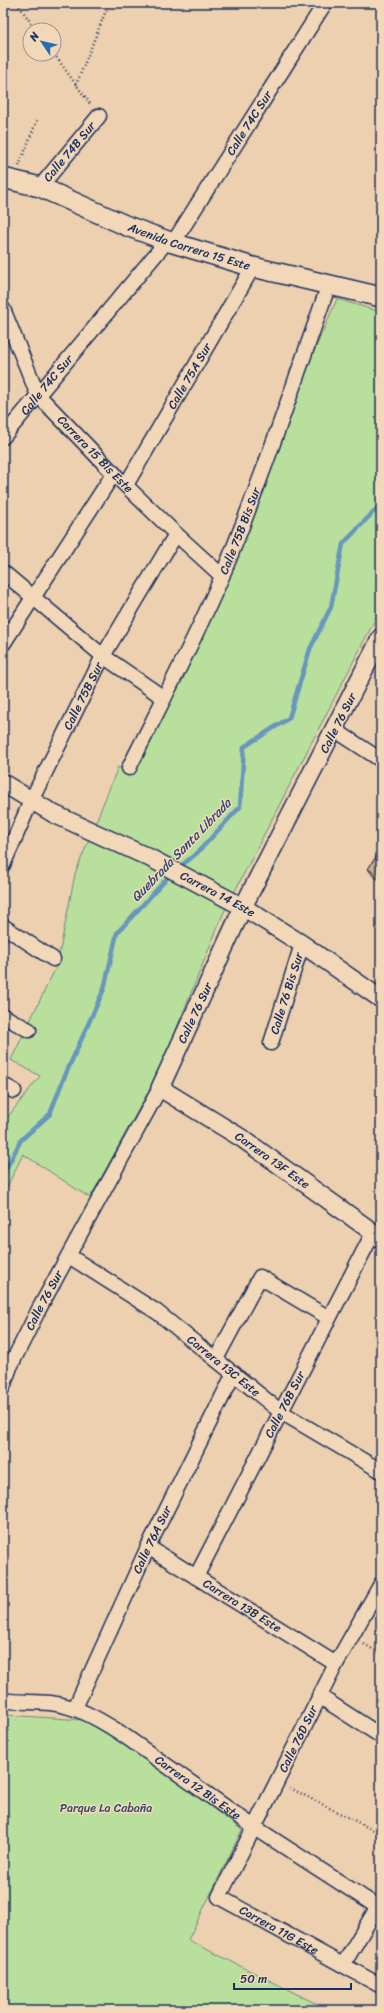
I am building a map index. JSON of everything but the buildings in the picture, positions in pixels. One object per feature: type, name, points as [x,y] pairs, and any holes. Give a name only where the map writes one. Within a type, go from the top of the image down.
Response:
[{"type":"main road","name":"Avenida Carrera 15 Este","points":[[8,178],[40,187],[127,226],[170,242],[253,267],[381,297]]},
{"type":"street","name":"Calle 74C Sur","points":[[3,436],[170,242],[325,3]]},
{"type":"street","name":"Calle 74B Sur","points":[[40,187],[99,116]]},
{"type":"street","name":"Calle 75A Sur","points":[[126,485],[253,267]]},
{"type":"street","name":"Calle 75B Bis Sur","points":[[129,768],[222,576],[250,506],[329,284]]},
{"type":"street","name":"Carrera 15 Bis Este","points":[[3,309],[38,395],[126,485],[222,576]]},
{"type":"street","points":[[3,644],[114,473]]},
{"type":"street","name":"Calle 75B Sur","points":[[3,864],[30,801],[103,656],[176,534]]},
{"type":"street","points":[[3,572],[103,656],[164,698]]},
{"type":"street","name":"Calle 76 Sur","points":[[3,1387],[10,1367],[39,1309],[160,1088],[243,907],[335,730],[381,637]]},
{"type":"street","points":[[335,730],[381,760]]},
{"type":"street","name":"Carrera 14 Este","points":[[3,783],[30,801],[76,825],[195,880],[243,907],[302,944],[381,999]]},
{"type":"street","points":[[3,926],[53,960]]},
{"type":"street","name":"Calle 76 Bis Sur","points":[[271,1043],[302,944]]},
{"type":"street","points":[[3,1016],[29,1030]]},
{"type":"street","name":"Carrera 13F Este","points":[[160,1088],[243,1139],[377,1235]]},
{"type":"street","name":"Calle 76B Sur","points":[[196,1577],[329,1318],[377,1235]]},
{"type":"street","name":"Carrera 13C Este","points":[[69,1256],[157,1312],[281,1412],[381,1471]]},
{"type":"street","points":[[216,1360],[260,1277],[329,1318]]},
{"type":"street","name":"Calle 76A Sur","points":[[75,1708],[148,1547],[234,1373]]},
{"type":"street","name":"Carrera 13B Este","points":[[148,1547],[336,1664]]},
{"type":"street","name":"Calle 76D Sur","points":[[219,1897],[336,1664],[381,1584]]},
{"type":"street","points":[[320,1696],[381,1736]]},
{"type":"street","name":"Carrera 12 Bis Este","points":[[3,1700],[50,1703],[75,1708],[96,1717],[254,1827],[380,1906]]},
{"type":"street","name":"Carrera 11G Este","points":[[219,1897],[381,1986]]},
{"type":"street","points":[[343,1965],[380,1906]]},
{"type":"path","points":[[17,3],[30,22]]},
{"type":"path","points":[[76,85],[109,3]]},
{"type":"path","points":[[60,62],[99,116]]},
{"type":"path","points":[[8,178],[37,120]]},
{"type":"path","points":[[351,1637],[381,1654]]},
{"type":"path","points":[[277,1782],[381,1834]]},
{"type":"green space","points":[[337,299],[381,312],[381,608],[223,914],[159,1072],[90,1198],[23,1154],[5,1191],[3,1203],[3,1123],[40,1076],[11,1060],[57,965],[75,874],[118,767],[132,774],[241,546],[309,363]]},
{"type":"green space","name":"Parque La Cabaña","points":[[6,1715],[84,1720],[140,1754],[242,1830],[188,1940],[329,2010],[3,2010],[3,1723]]},
{"type":"waterway","name":"Quebrada Santa Librada","points":[[177,869],[197,853],[240,807],[244,747],[289,718],[310,649],[331,607],[343,544],[381,504]]},
{"type":"waterway","name":"Quebrada Santa Librada","points":[[3,1175],[21,1140],[50,1114],[63,1080],[104,989],[117,933],[171,874]]}]
